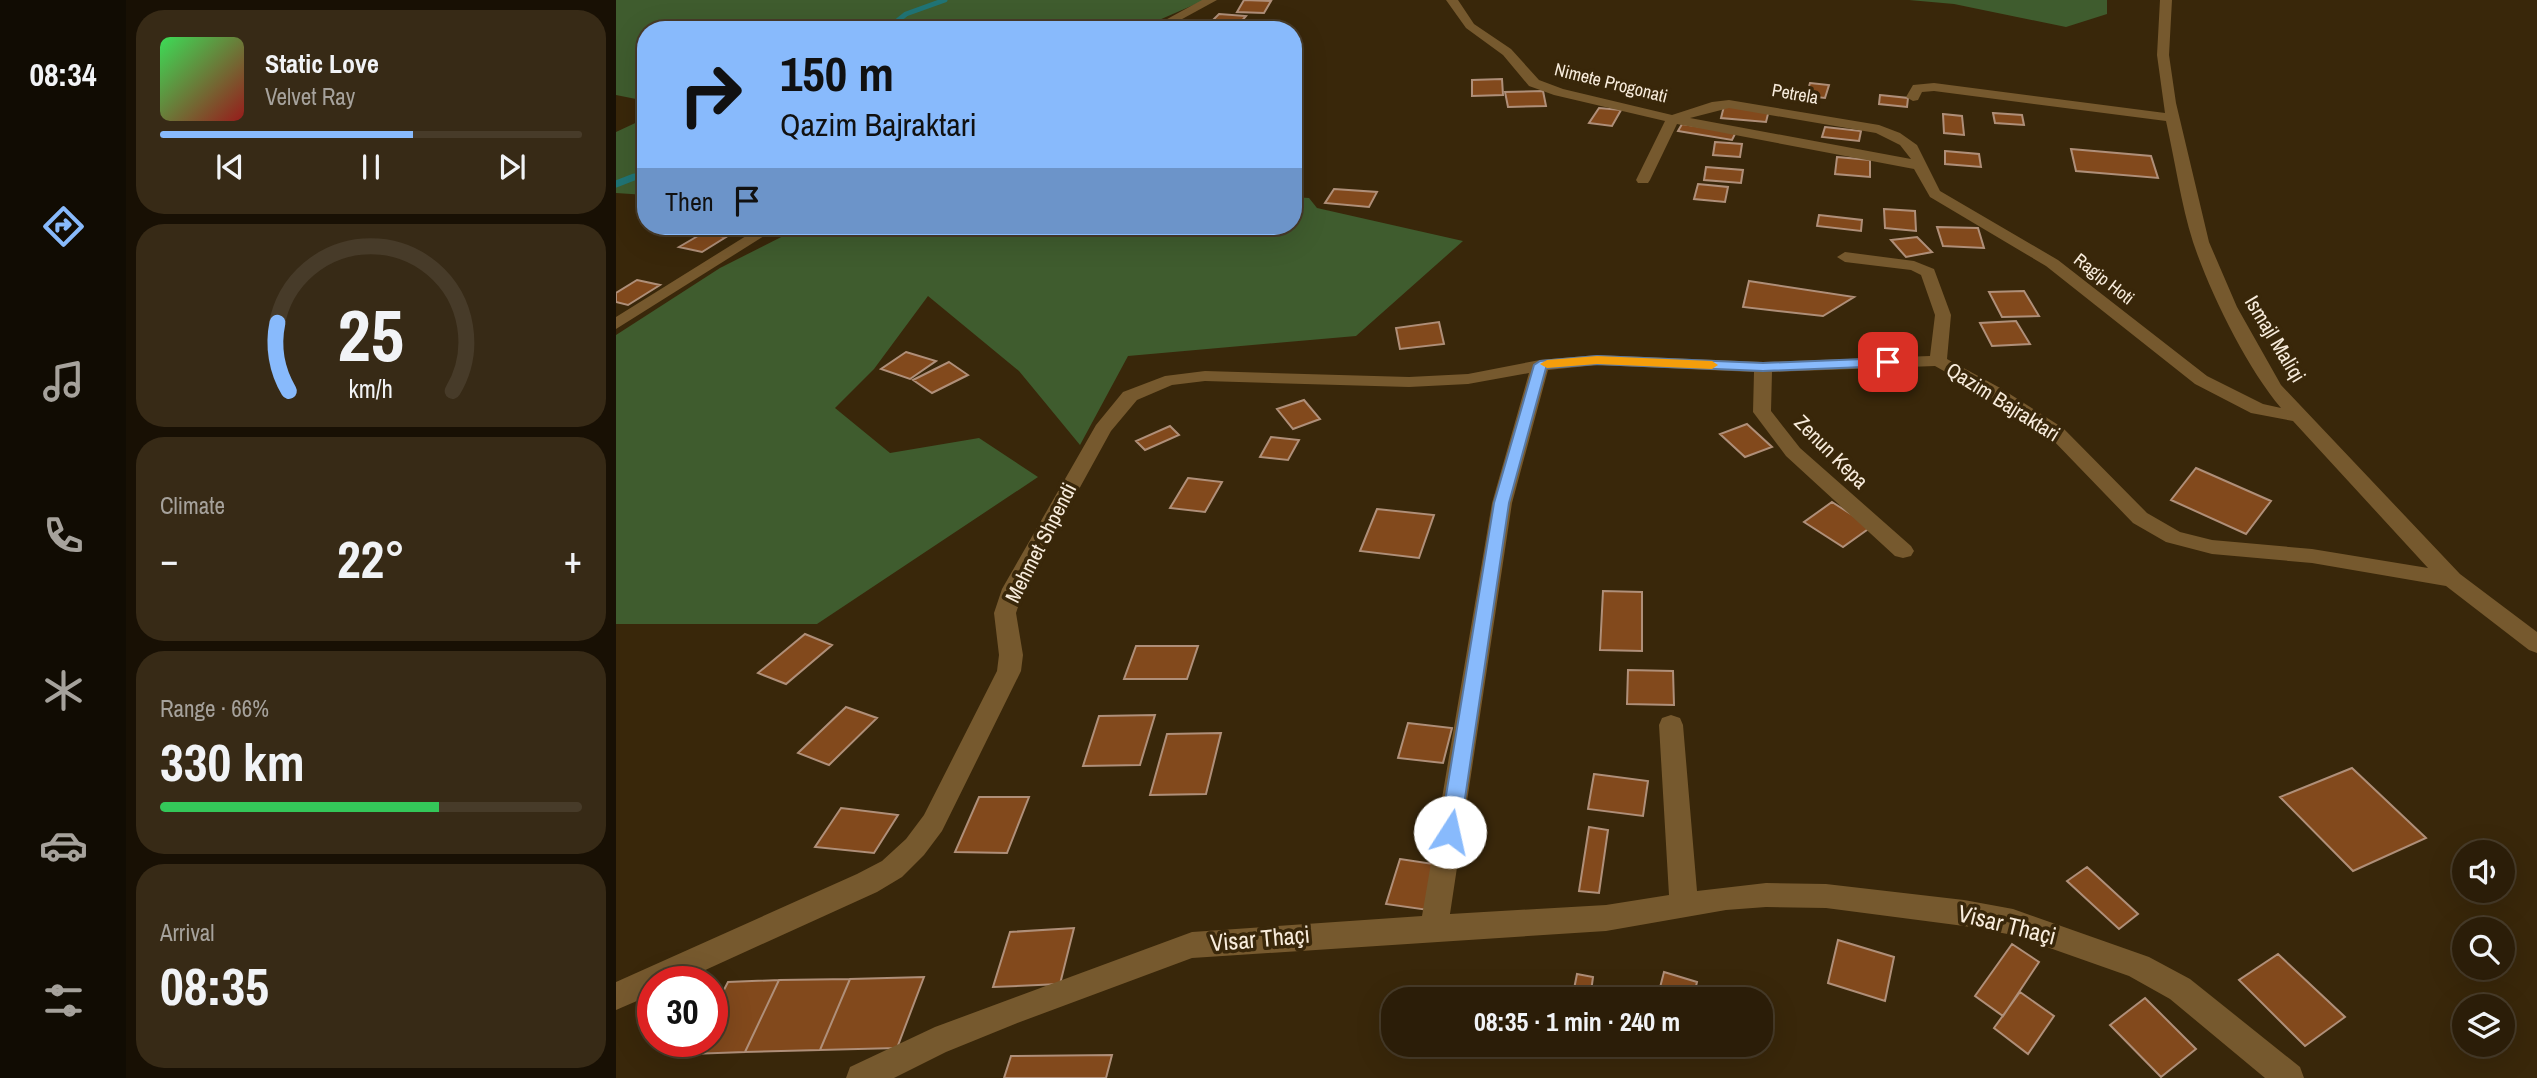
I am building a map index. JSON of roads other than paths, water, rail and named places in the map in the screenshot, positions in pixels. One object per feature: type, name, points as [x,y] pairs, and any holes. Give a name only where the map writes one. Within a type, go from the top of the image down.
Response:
[{"type":"street","points":[[1170,21],[1211,0]]},
{"type":"street","name":"Nimete Progonati","points":[[1452,0],[1469,26],[1507,52],[1527,78],[1559,92],[1673,118],[1923,167]]},
{"type":"street","name":"Ismajl Maliqi","points":[[2166,0],[2163,55],[2172,118],[2201,242],[2228,307],[2273,387],[2452,579],[2537,643]]},
{"type":"street","points":[[1913,97],[1918,88],[1934,87],[2172,118]]},
{"type":"street","name":"Petrela","points":[[1673,118],[1730,104],[1879,129],[1909,142]]},
{"type":"street","name":"Nimete Progonati","points":[[1643,180],[1673,118]]},
{"type":"street","name":"Ragip Hoti","points":[[1909,142],[1923,167],[1926,182],[1935,194],[2052,263],[2201,380],[2258,409],[2300,417]]},
{"type":"street","points":[[616,324],[758,235]]},
{"type":"street","points":[[1845,257],[1914,266],[1928,272],[1943,316],[1938,361]]},
{"type":"street","name":"Qazim Bajraktari","points":[[1540,365],[1597,360],[1763,367],[1938,361],[1996,393],[2056,432],[2140,519],[2173,537],[2213,547],[2312,556],[2452,579]]},
{"type":"street","points":[[1434,928],[1502,503],[1540,365]]},
{"type":"street","name":"Mehmet Shpendi","points":[[616,996],[867,883],[892,869],[915,847],[933,822],[1009,671],[1011,655],[1005,612],[1013,589],[1103,429],[1130,396],[1171,380],[1205,376],[1409,382],[1468,379],[1540,365]]},
{"type":"street","name":"Zenun Kepa","points":[[1763,367],[1762,412],[1793,452],[1903,551]]},
{"type":"street","points":[[1671,725],[1684,906]]},
{"type":"street","name":"Visar Thaçi","points":[[861,1078],[934,1042],[1192,945],[1606,918],[1766,895],[1826,895],[2013,922],[2139,966],[2180,989],[2289,1078]]},
{"type":"waterway","points":[[897,21],[906,14],[945,0]]},
{"type":"waterway","points":[[631,178],[637,176]]},
{"type":"waterway","points":[[616,184],[631,178]]}]
